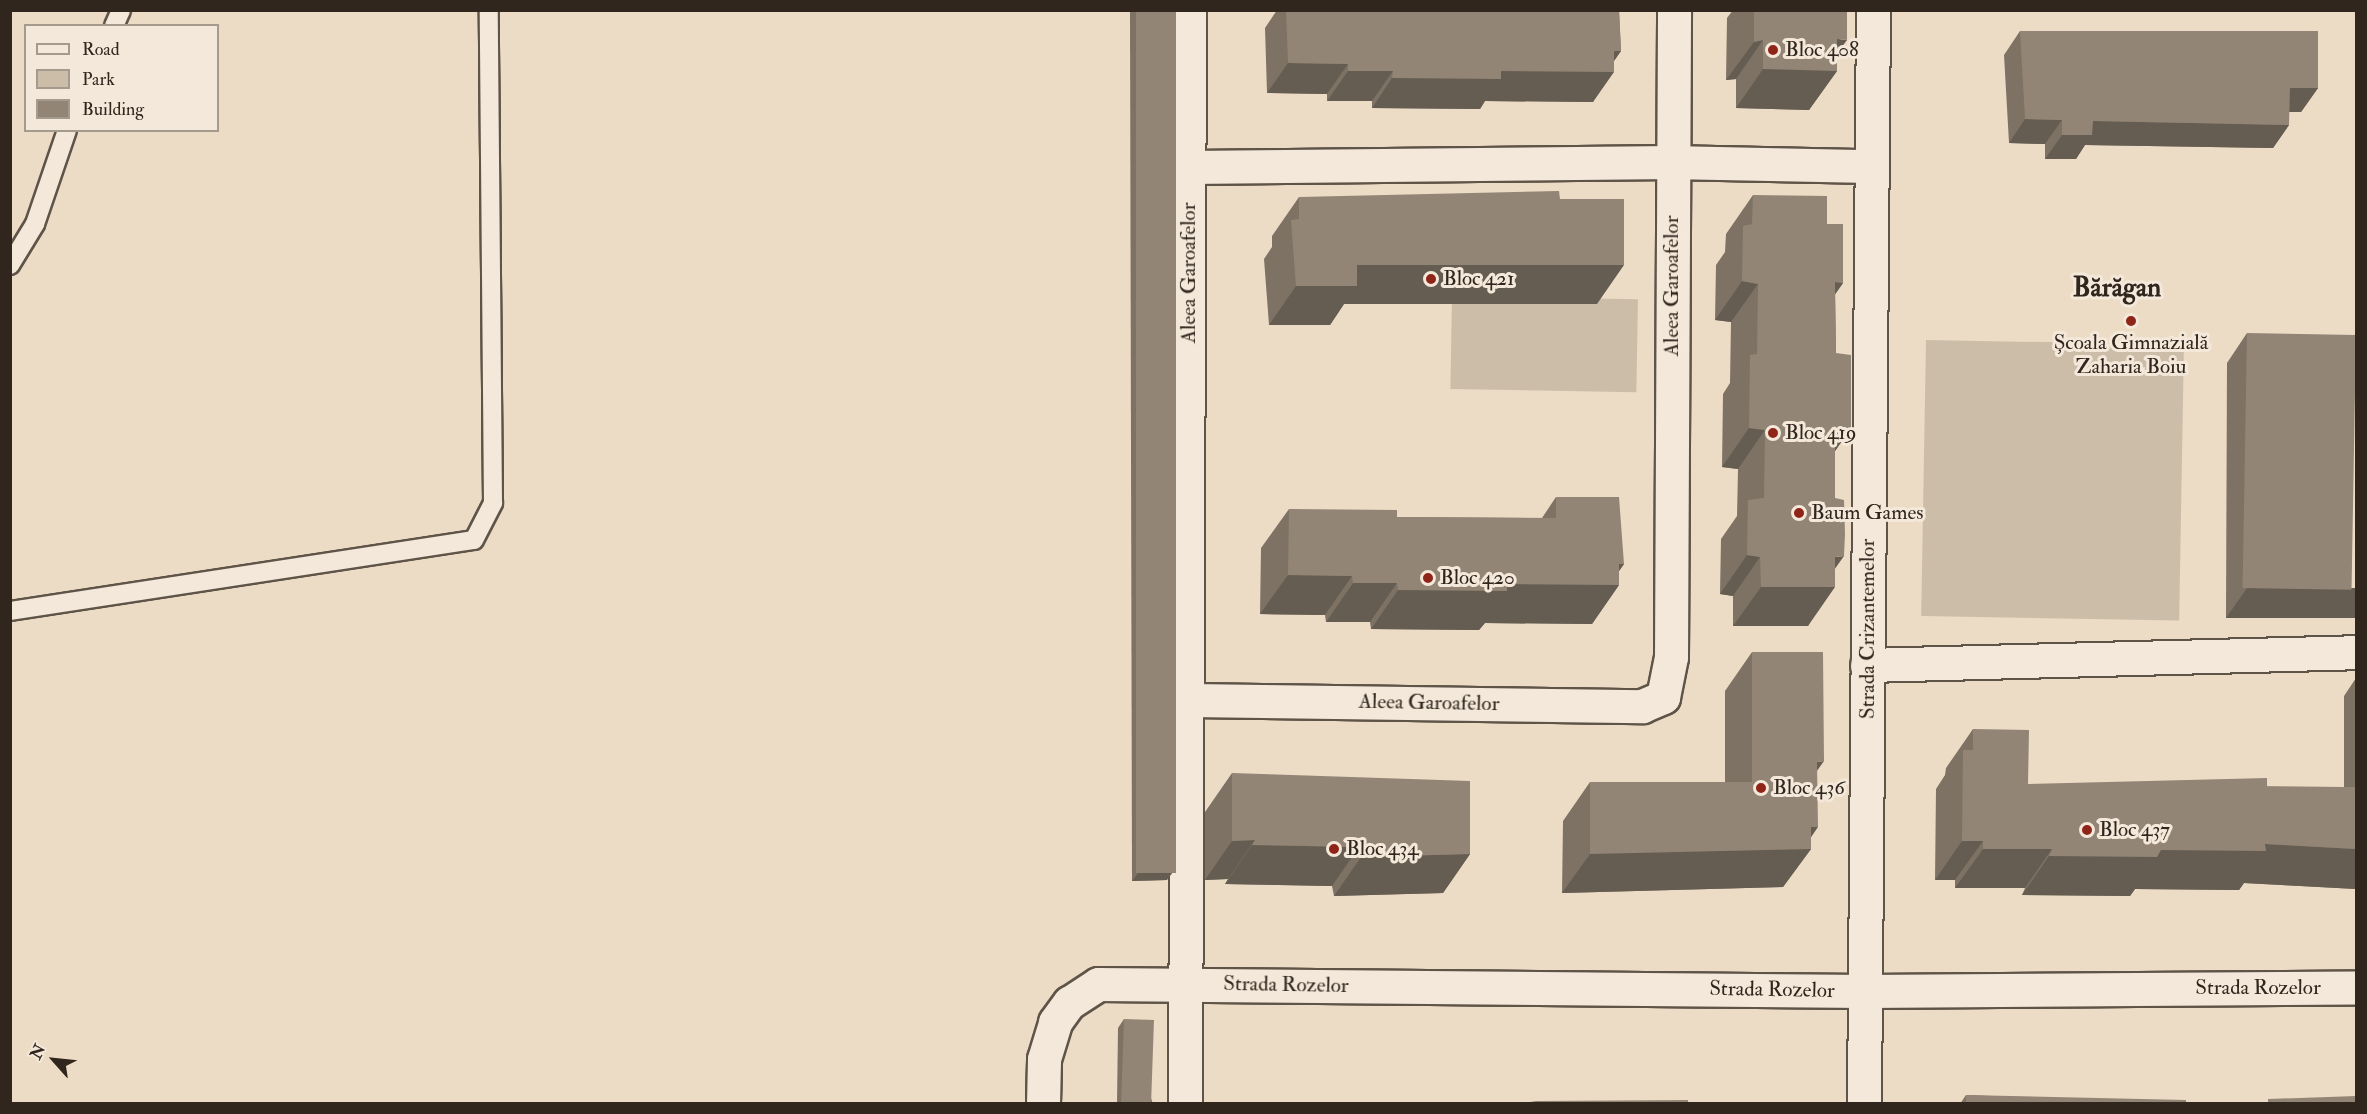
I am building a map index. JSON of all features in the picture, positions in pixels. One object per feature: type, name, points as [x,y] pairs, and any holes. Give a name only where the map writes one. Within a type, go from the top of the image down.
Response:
[{"type":"street","name":"Aleea Garoafelor","points":[[1189,10],[1190,700],[1642,706],[1664,696],[1671,657],[1674,10]]},
{"type":"street","name":"Strada Crizantemelor","points":[[1864,1104],[1873,10]]},
{"type":"street","points":[[1189,167],[1673,162],[1870,166]]},
{"type":"street","points":[[1868,665],[2356,652]]},
{"type":"street","points":[[1185,1104],[1190,700]]},
{"type":"street","name":"Strada Rozelor","points":[[1043,1104],[1044,1059],[1054,1022],[1069,1003],[1098,984],[1865,991],[2356,988]]},
{"type":"lane","points":[[115,24],[121,10]]},
{"type":"lane","points":[[10,611],[474,540],[493,503],[489,10]]},
{"type":"lane","points":[[10,265],[35,224],[66,132]]},
{"type":"green space","points":[[1452,296],[1638,299],[1636,392],[1450,389]]},
{"type":"green space","points":[[1926,340],[2184,345],[2179,620],[1921,616]]},
{"type":"building","points":[[1136,10],[1176,10],[1176,873],[1136,873]]},
{"type":"building","points":[[1286,10],[1619,10],[1621,51],[1614,51],[1614,72],[1501,71],[1501,79],[1392,78],[1393,71],[1348,71],[1348,64],[1288,63]]},
{"type":"building","points":[[1754,10],[1847,10],[1847,40],[1837,39],[1837,71],[1763,69],[1763,40],[1754,42]]},
{"type":"building","points":[[2020,31],[2318,31],[2318,88],[2290,88],[2289,125],[2093,121],[2092,135],[2062,135],[2062,120],[2025,119]]},
{"type":"building","points":[[1559,191],[1560,199],[1624,199],[1624,265],[1357,265],[1357,286],[1296,286],[1291,220],[1299,219],[1299,197]]},
{"type":"building","name":"Bloc 419","points":[[1753,195],[1827,196],[1827,224],[1843,224],[1843,283],[1835,282],[1836,353],[1851,355],[1851,428],[1835,430],[1835,498],[1844,500],[1845,534],[1844,556],[1835,557],[1835,587],[1761,587],[1760,557],[1747,555],[1748,500],[1764,498],[1765,430],[1749,428],[1750,355],[1757,354],[1758,284],[1742,281],[1743,226],[1752,224]]},
{"type":"building","points":[[2247,333],[2356,335],[2352,590],[2243,588]]},
{"type":"building","points":[[1556,497],[1619,497],[1624,564],[1619,564],[1619,585],[1507,584],[1507,591],[1398,590],[1397,583],[1353,583],[1352,576],[1288,575],[1289,509],[1397,510],[1397,517],[1556,518]]},
{"type":"building","points":[[1752,652],[1823,652],[1824,761],[1817,762],[1818,827],[1811,827],[1811,849],[1590,854],[1590,782],[1752,782]]},
{"type":"building","points":[[1973,729],[2029,730],[2028,784],[2267,778],[2267,787],[2356,787],[2356,849],[2265,844],[2266,851],[2161,850],[2157,857],[2049,856],[2052,849],[1983,849],[1983,841],[1962,841],[1963,750],[1973,750]]},
{"type":"building","points":[[1232,773],[1470,781],[1470,854],[1361,857],[1359,847],[1252,845],[1255,840],[1232,841]]},
{"type":"building","points":[[1124,1019],[1154,1020],[1151,1104],[1121,1104]]},
{"type":"building","points":[[1966,1095],[2186,1100],[2186,1104],[1966,1104]]},
{"type":"building","points":[[2356,1096],[2356,1104],[2268,1104],[2268,1099]]},
{"type":"building","points":[[1688,1100],[1688,1104],[1517,1104],[1536,1101]]},
{"type":"place","name":"Bloc 408","points":[[1773,50]]},
{"type":"place","name":"Bloc 421","points":[[1431,279]]},
{"type":"place","name":"Școala Gimnazială Zaharia Boiu","points":[[2131,321]]},
{"type":"place","name":"Bloc 419","points":[[1773,433]]},
{"type":"place","name":"Baum Games","points":[[1799,513]]},
{"type":"place","name":"Bloc 420","points":[[1428,578]]},
{"type":"place","name":"Bloc 436","points":[[1761,788]]},
{"type":"place","name":"Bloc 437","points":[[2087,830]]},
{"type":"place","name":"Bloc 434","points":[[1334,849]]},
{"type":"district","name":"Bărăgan","points":[[2117,288]]}]
